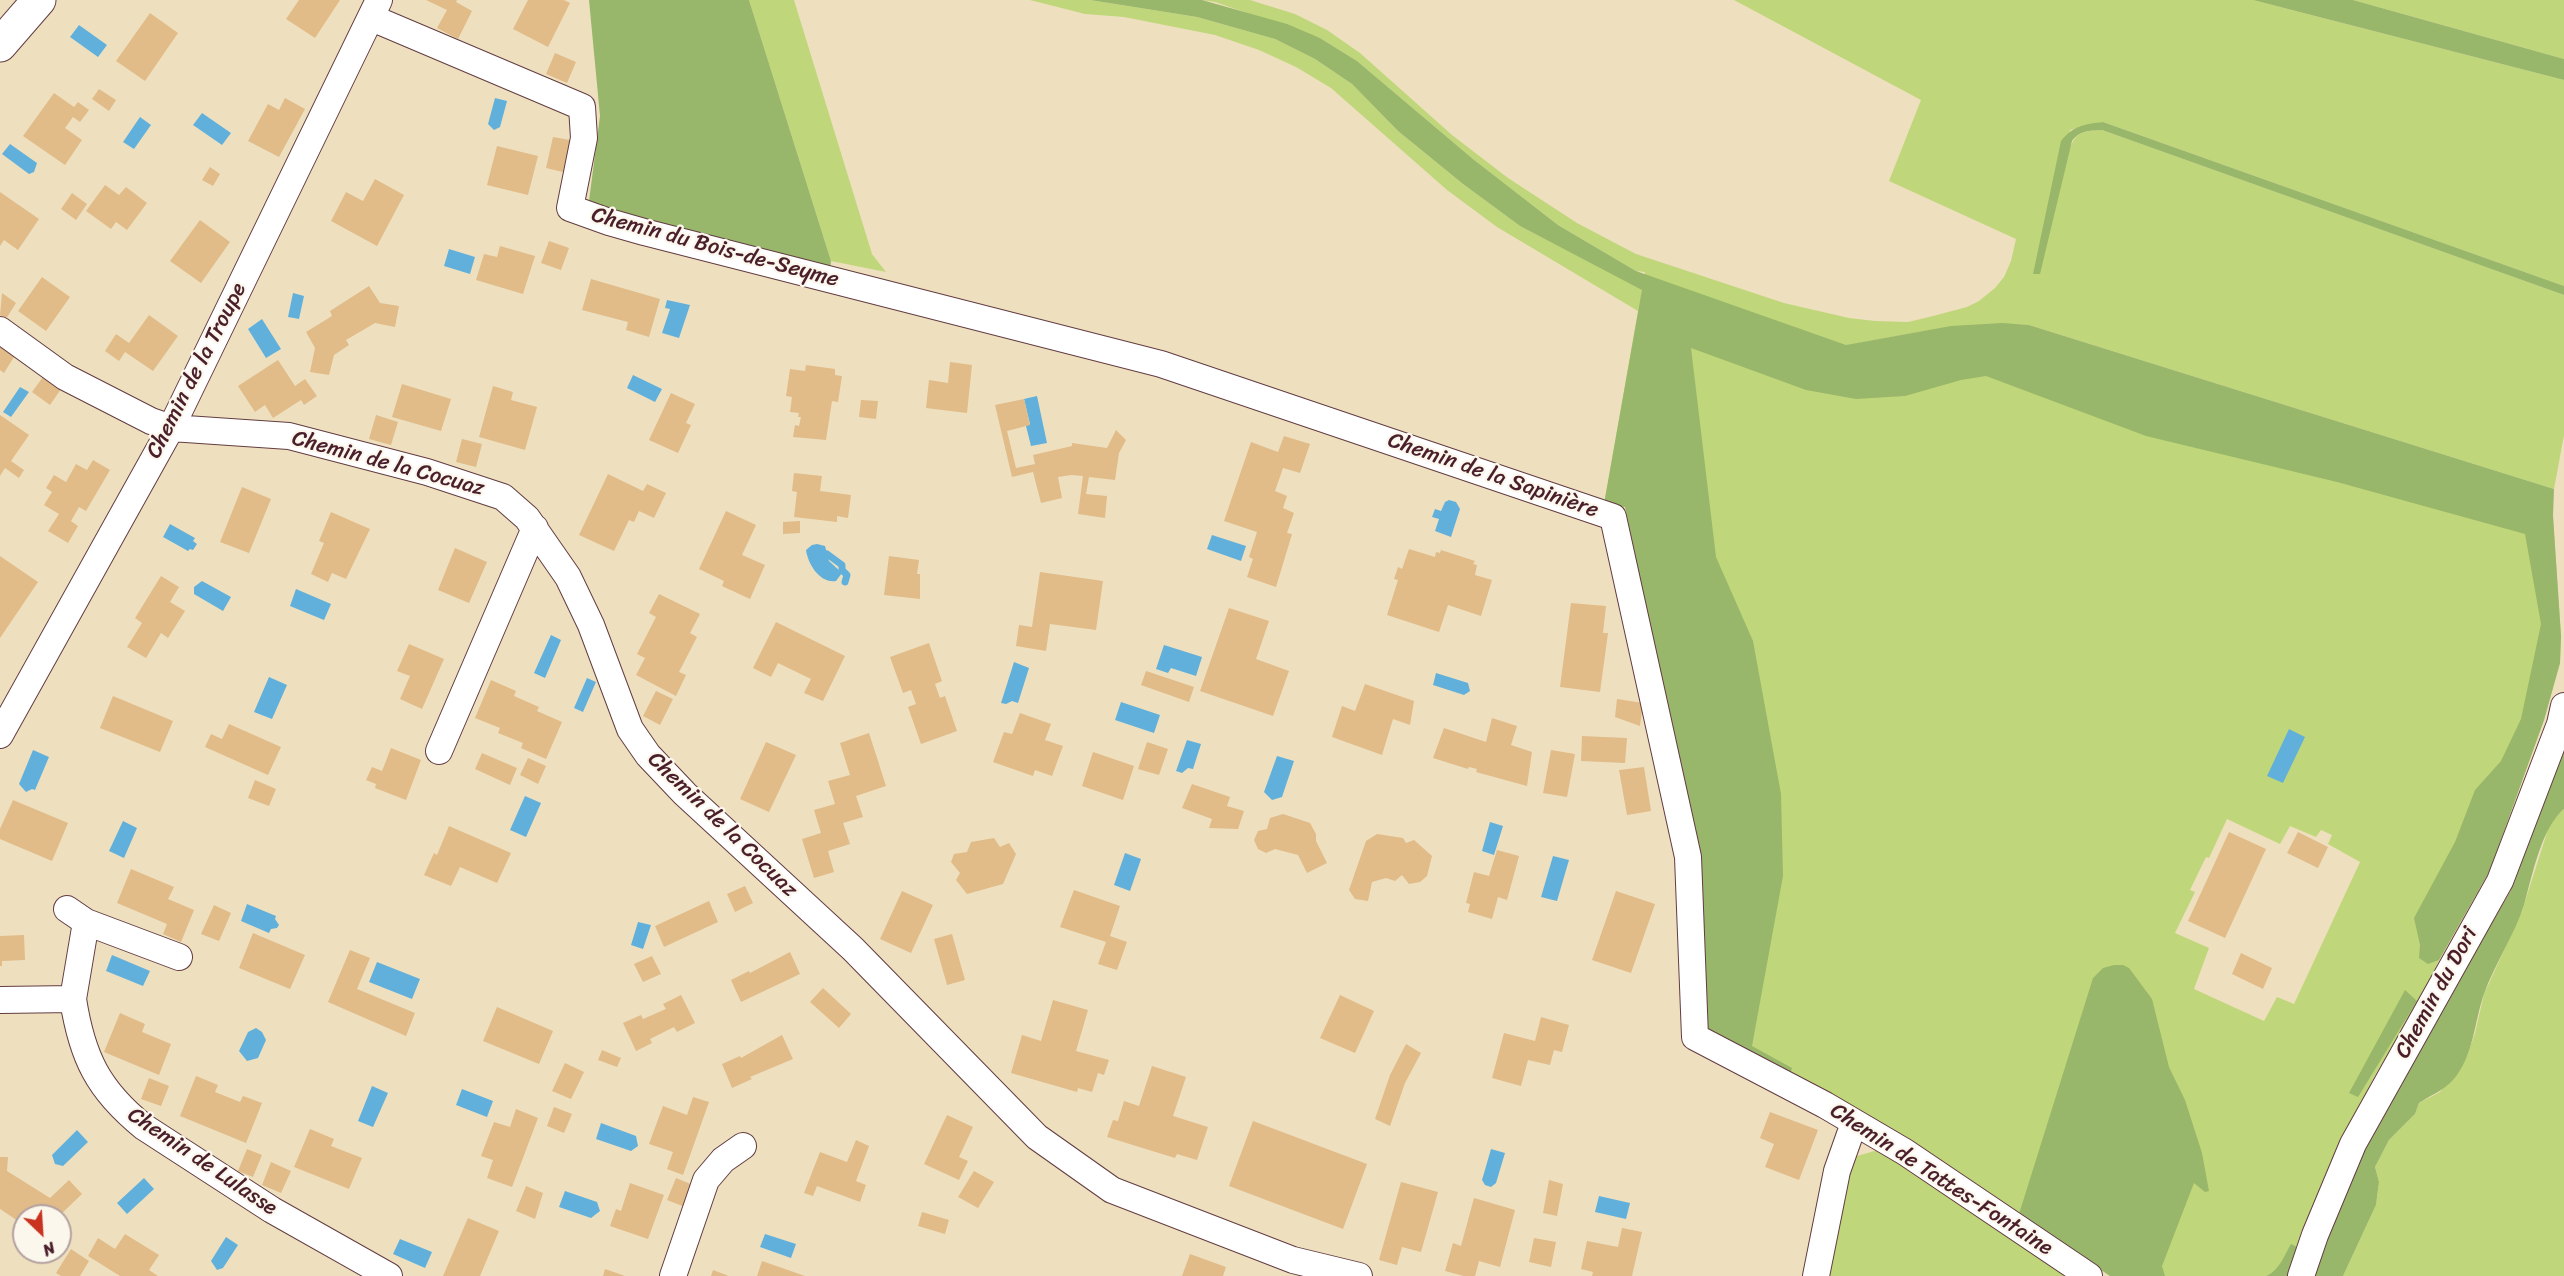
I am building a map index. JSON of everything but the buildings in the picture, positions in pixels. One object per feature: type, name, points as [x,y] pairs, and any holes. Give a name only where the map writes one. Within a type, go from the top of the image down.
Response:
[{"type":"street","points":[[0,45],[39,0]]},
{"type":"street","name":"Chemin du Bois-de-Seyme","points":[[376,9],[582,107],[584,138],[570,208],[644,232],[1005,325]]},
{"type":"street","name":"Chemin de la Troupe","points":[[0,735],[171,428],[376,9]]},
{"type":"street","name":"Chemin de la Sapinière","points":[[1005,325],[1161,364],[1613,516],[1688,857],[1695,1037]]},
{"type":"street","name":"Chemin de la Cocuaz","points":[[0,330],[65,377],[151,421],[171,428],[290,436],[427,472],[503,497],[527,518],[568,577],[591,625],[630,729],[648,755],[685,795],[853,949],[1037,1137],[1112,1190],[1293,1260],[1359,1276]]},
{"type":"street","points":[[439,751],[535,528]]},
{"type":"street","name":"Chemin du Dori","points":[[2301,1276],[2319,1225],[2353,1144],[2500,881],[2560,724],[2564,706]]},
{"type":"street","name":"Chemin de Lulasse","points":[[179,957],[76,916],[74,999],[77,1023],[88,1061],[103,1087],[127,1113],[144,1127],[272,1210],[389,1276]]},
{"type":"street","points":[[0,1000],[74,999]]},
{"type":"street","name":"Chemin de Tattes-Fontaine","points":[[1695,1037],[1825,1105],[1905,1152],[2089,1276]]},
{"type":"street","points":[[1816,1276],[1837,1171],[1854,1123]]},
{"type":"street","points":[[674,1276],[706,1180],[723,1160],[743,1146]]},
{"type":"green space","points":[[589,0],[749,0],[831,261],[830,271],[599,210],[589,201],[600,116]]},
{"type":"green space","points":[[749,0],[794,0],[872,254],[886,272],[831,261]]},
{"type":"green space","points":[[1030,0],[1090,0],[1197,17],[1275,39],[1315,59],[1352,84],[1398,131],[1463,184],[1520,226],[1642,289],[1645,272],[1636,271],[1558,225],[1473,159],[1357,61],[1320,38],[1215,2],[1202,0],[1250,0],[1295,14],[1327,30],[1360,53],[1452,135],[1508,178],[1577,223],[1636,254],[1784,303],[1849,318],[1875,321],[1908,322],[1967,307],[1979,301],[2004,277],[2011,261],[2016,239],[1889,181],[1921,100],[1734,0],[2253,0],[2564,80],[2564,286],[2103,122],[2070,130],[2067,156],[2072,142],[2078,135],[2088,131],[2102,130],[2564,295],[2564,435],[2554,489],[2029,325],[1960,327],[1848,345],[1912,347],[2553,516],[2561,636],[2560,663],[2544,720],[2490,870],[2439,960],[2421,998],[2374,1077],[2339,1149],[2297,1247],[2288,1276],[2110,1276],[2019,1214],[1701,1033],[1704,931],[1696,849],[1625,507],[1604,504],[1638,311],[1497,227],[1447,190],[1331,88],[1296,67],[1259,50],[1215,35],[1124,17],[1085,14]],"holes":[[[2227,819],[2280,844],[2290,826],[2316,837],[2321,830],[2332,835],[2328,844],[2360,862],[2294,1004],[2277,997],[2264,1021],[2194,989],[2209,948],[2175,933],[2195,892],[2190,890],[2206,857],[2209,858]]]},
{"type":"green space","points":[[1090,0],[1202,0],[1287,24],[1320,38],[1357,61],[1473,159],[1558,225],[1636,271],[1846,345],[1951,326],[2002,323],[2029,325],[2554,489],[2553,516],[2561,636],[2560,663],[2544,720],[2490,870],[2439,960],[2428,964],[2419,958],[2420,945],[2414,918],[2455,842],[2475,790],[2501,761],[2521,719],[2541,624],[2525,534],[2337,482],[2146,436],[1986,376],[1961,380],[1905,396],[1856,399],[1806,390],[1691,348],[1716,557],[1753,641],[1781,794],[1783,876],[1752,1046],[1792,1068],[1790,1075],[1701,1033],[1704,931],[1696,849],[1625,507],[1604,504],[1642,290],[1520,226],[1463,184],[1398,131],[1352,84],[1315,59],[1275,39],[1197,17]]},
{"type":"green space","points":[[2253,0],[2353,0],[2564,59],[2564,80]]},
{"type":"green space","points":[[2353,0],[2564,0],[2564,59]]},
{"type":"green space","points":[[2103,122],[2564,286],[2564,295],[2102,130],[2082,133],[2072,141],[2040,274],[2033,274],[2061,141],[2079,127]]},
{"type":"green space","points":[[2564,747],[2564,809],[2556,817],[2543,840],[2524,905],[2484,994],[2473,1038],[2460,1071],[2449,1084],[2419,1103],[2415,1114],[2389,1140],[2375,1167],[2379,1182],[2376,1205],[2343,1276],[2314,1276],[2338,1203],[2354,1168],[2429,1031],[2510,892]]},
{"type":"green space","points":[[2564,809],[2564,1276],[2343,1276],[2376,1205],[2379,1182],[2375,1167],[2389,1140],[2415,1114],[2419,1103],[2440,1092],[2467,1056],[2484,994],[2522,911],[2550,823]]},
{"type":"green space","points":[[2114,965],[2129,968],[2152,999],[2169,1067],[2185,1100],[2202,1153],[2209,1191],[2205,1192],[2194,1183],[2162,1266],[2165,1276],[2110,1276],[2019,1214],[2093,978],[2103,968]]},
{"type":"green space","points":[[2405,990],[2417,1001],[2358,1097],[2349,1093]]},
{"type":"green space","points":[[1878,1150],[1893,1156],[2068,1276],[1828,1276],[1850,1162],[1857,1156]]},
{"type":"green space","points":[[2291,1244],[2297,1247],[2288,1276],[2266,1276],[2278,1267]]},
{"type":"water","points":[[79,25],[107,45],[98,57],[70,37]]},
{"type":"water","points":[[495,98],[507,101],[500,127],[494,130],[488,124]]},
{"type":"water","points":[[202,113],[231,133],[222,145],[193,125]]},
{"type":"water","points":[[140,117],[151,125],[134,149],[123,142]]},
{"type":"water","points":[[10,144],[37,163],[34,172],[29,174],[2,154]]},
{"type":"water","points":[[449,249],[475,257],[470,274],[444,266]]},
{"type":"water","points":[[293,293],[304,296],[299,319],[288,317]]},
{"type":"water","points":[[667,300],[690,305],[679,338],[662,333],[670,309],[665,308]]},
{"type":"water","points":[[262,319],[281,349],[266,358],[248,329]]},
{"type":"water","points":[[633,375],[662,389],[655,402],[627,388]]},
{"type":"water","points":[[20,387],[29,392],[11,417],[3,412]]},
{"type":"water","points":[[1037,396],[1047,443],[1031,446],[1026,426],[1030,424],[1024,399]]},
{"type":"water","points":[[1449,500],[1456,502],[1460,509],[1451,537],[1435,531],[1439,519],[1432,517],[1435,509],[1441,511],[1445,502]]},
{"type":"water","points":[[170,524],[195,538],[193,541],[197,544],[193,550],[188,551],[163,537]]},
{"type":"water","points":[[1212,535],[1246,546],[1241,561],[1207,549]]},
{"type":"water","points":[[817,544],[825,546],[829,561],[842,573],[836,581],[825,580],[809,562],[806,550]]},
{"type":"water","points":[[202,581],[231,597],[223,611],[194,594],[194,587]]},
{"type":"water","points":[[296,589],[331,604],[324,620],[290,606]]},
{"type":"water","points":[[551,635],[561,640],[545,678],[534,673]]},
{"type":"water","points":[[1164,645],[1202,657],[1196,676],[1171,668],[1168,673],[1156,669]]},
{"type":"water","points":[[1014,662],[1029,668],[1018,703],[1012,701],[1006,704],[1001,703]]},
{"type":"water","points":[[1436,673],[1468,683],[1470,691],[1464,695],[1433,685]]},
{"type":"water","points":[[269,677],[287,685],[272,719],[254,712]]},
{"type":"water","points":[[587,678],[596,682],[583,712],[574,708]]},
{"type":"water","points":[[1121,702],[1160,715],[1154,733],[1115,720]]},
{"type":"water","points":[[2289,729],[2305,737],[2283,783],[2267,776]]},
{"type":"water","points":[[1187,740],[1201,744],[1193,769],[1188,768],[1182,773],[1176,771]]},
{"type":"water","points":[[33,750],[49,757],[35,790],[26,792],[19,784]]},
{"type":"water","points":[[1277,756],[1294,761],[1282,797],[1272,800],[1264,792]]},
{"type":"water","points":[[525,796],[541,803],[526,837],[510,830]]},
{"type":"water","points":[[123,821],[137,828],[124,858],[109,851]]},
{"type":"water","points":[[1490,822],[1503,826],[1494,855],[1482,851]]},
{"type":"water","points":[[1125,853],[1141,859],[1130,891],[1114,885]]},
{"type":"water","points":[[1553,856],[1569,860],[1557,901],[1541,897]]},
{"type":"water","points":[[247,904],[276,916],[275,919],[279,925],[277,928],[271,929],[269,933],[241,921]]},
{"type":"water","points":[[638,922],[651,925],[643,949],[631,945]]},
{"type":"water","points":[[112,955],[150,971],[143,986],[106,971]]},
{"type":"water","points":[[377,962],[420,979],[412,999],[369,982]]},
{"type":"water","points":[[256,1028],[262,1032],[266,1040],[258,1058],[247,1061],[239,1051],[248,1032]]},
{"type":"water","points":[[372,1086],[388,1093],[373,1127],[358,1121]]},
{"type":"water","points":[[462,1089],[493,1101],[487,1117],[456,1105]]},
{"type":"water","points":[[601,1123],[636,1136],[638,1146],[631,1151],[596,1139]]},
{"type":"water","points":[[77,1130],[88,1142],[63,1166],[55,1164],[52,1155]]},
{"type":"water","points":[[1491,1149],[1505,1153],[1496,1183],[1491,1187],[1485,1185],[1482,1180]]},
{"type":"water","points":[[144,1178],[154,1189],[127,1214],[117,1203]]},
{"type":"water","points":[[565,1191],[597,1202],[600,1211],[591,1218],[559,1207]]},
{"type":"water","points":[[1599,1196],[1630,1203],[1626,1219],[1595,1212]]},
{"type":"water","points":[[765,1234],[796,1244],[791,1258],[760,1247]]},
{"type":"water","points":[[226,1237],[238,1245],[223,1268],[217,1270],[211,1261]]},
{"type":"water","points":[[400,1239],[432,1252],[425,1268],[393,1254]]},
{"type":"waterway","points":[[827,554],[842,565],[842,570],[847,575],[845,582]]}]
